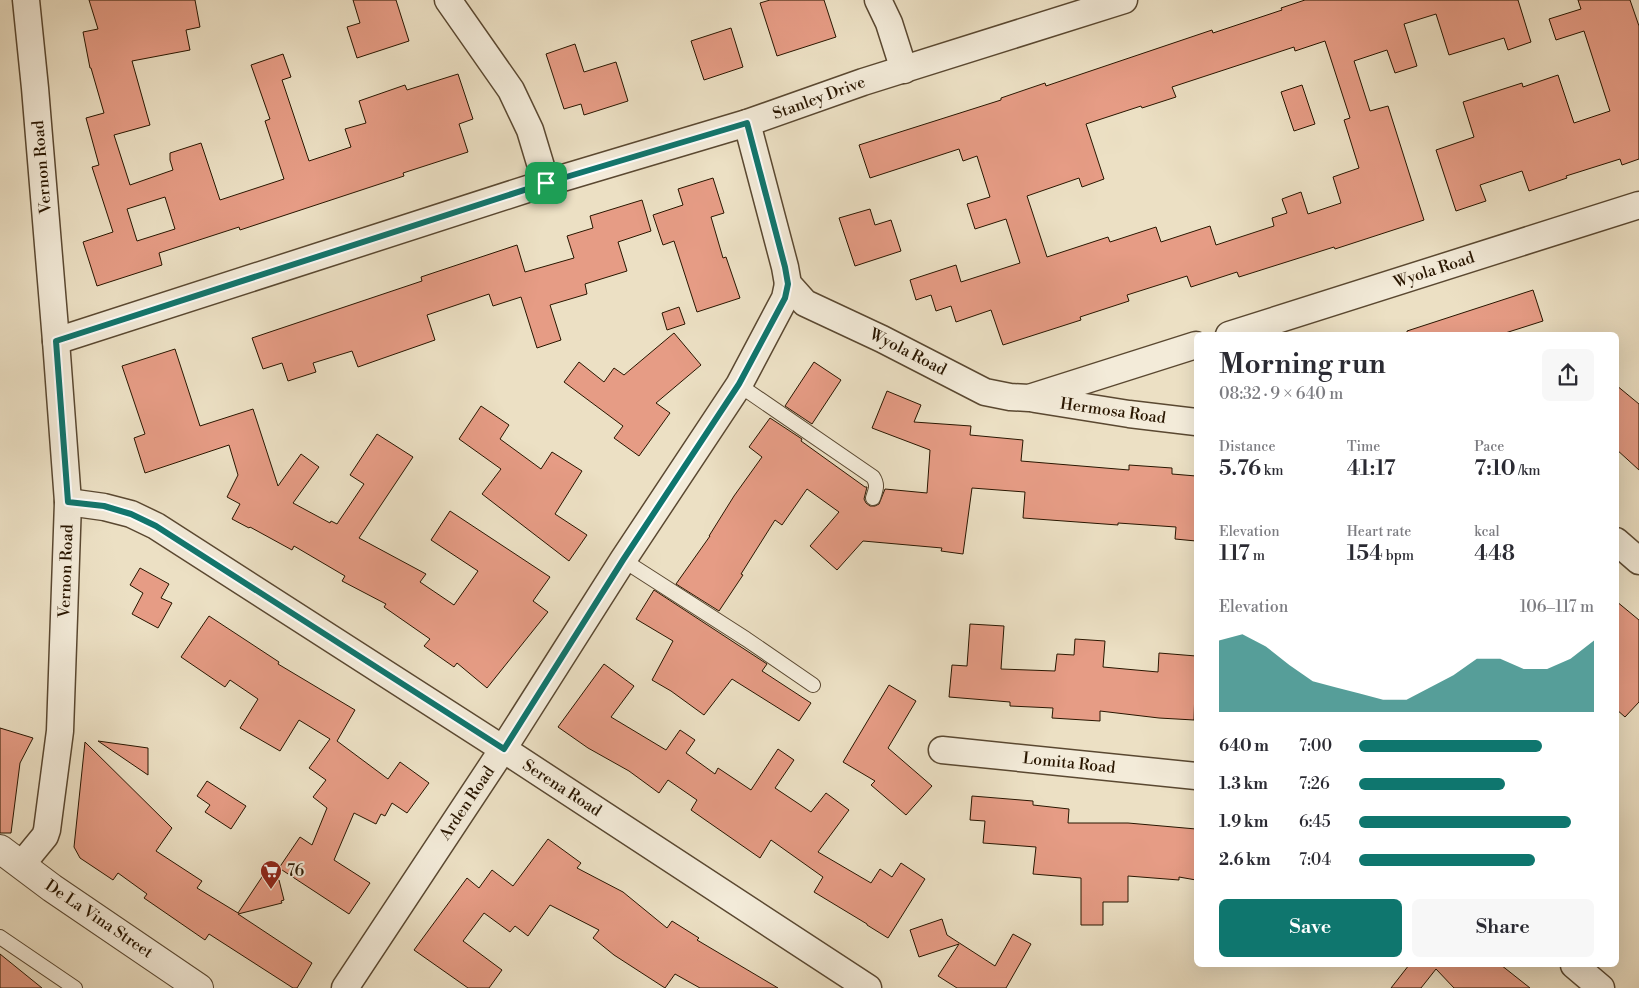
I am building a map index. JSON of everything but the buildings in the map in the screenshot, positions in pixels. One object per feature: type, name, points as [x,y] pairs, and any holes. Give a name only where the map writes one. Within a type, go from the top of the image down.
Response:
[{"type":"street","name":"Vernon Road","points":[[22,864],[45,836],[47,830],[58,751],[68,502],[35,88],[26,0]]},
{"type":"street","points":[[448,0],[510,90],[530,130],[546,183]]},
{"type":"street","points":[[878,0],[889,23],[904,70]]},
{"type":"street","name":"Stanley Drive","points":[[56,341],[546,183],[747,123],[863,82],[1124,0]]},
{"type":"street","points":[[747,123],[783,258],[788,284]]},
{"type":"street","name":"Wyola Road","points":[[1238,332],[1639,205]]},
{"type":"street","name":"Arden Road","points":[[345,988],[504,749],[623,560],[739,384],[785,298],[788,284]]},
{"type":"street","name":"Wyola Road","points":[[788,284],[805,303],[882,338],[985,392],[1010,397],[1029,398],[1194,346]]},
{"type":"street","name":"Hermosa Road","points":[[1029,398],[1129,414],[1194,422]]},
{"type":"street","name":"Serena Road","points":[[68,502],[104,506],[131,514],[156,526],[504,749],[868,988]]},
{"type":"street","points":[[1619,544],[1639,561]]},
{"type":"street","name":"Lomita Road","points":[[942,750],[1194,776]]},
{"type":"street","name":"De La Vina Street","points":[[0,849],[52,888],[199,988]]},
{"type":"street","points":[[1576,967],[1601,988]]},
{"type":"lane","points":[[739,384],[873,477],[877,482],[873,498]]},
{"type":"lane","points":[[623,560],[746,639],[813,685]]},
{"type":"lane","points":[[0,937],[75,988]]},
{"type":"place","name":"76","points":[[271,890]]},
{"type":"route","points":[[747,123],[788,284],[785,298],[739,384],[623,560],[504,749],[156,526],[131,514],[104,506],[68,502],[56,341],[546,183],[747,123]]}]
